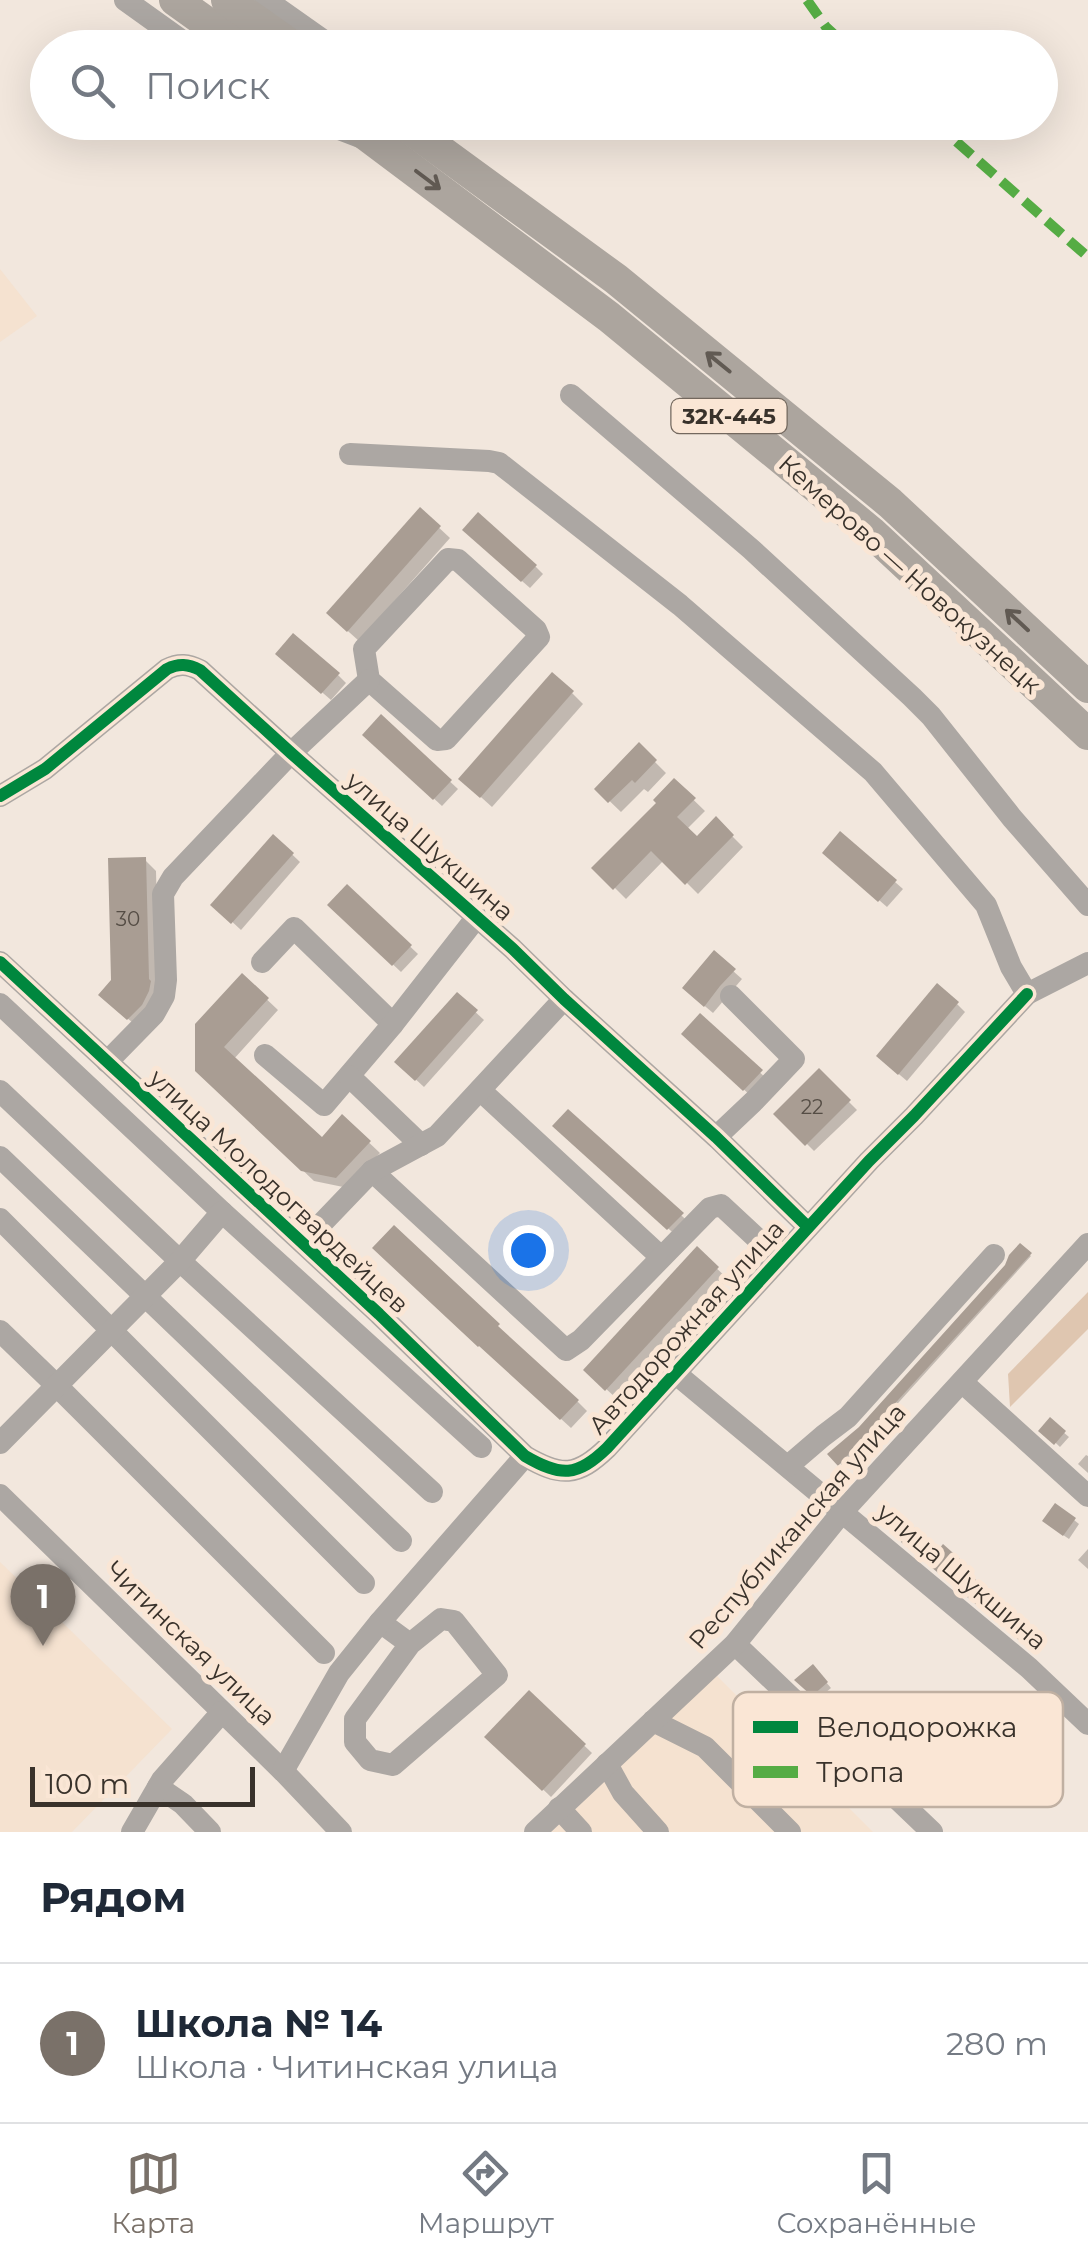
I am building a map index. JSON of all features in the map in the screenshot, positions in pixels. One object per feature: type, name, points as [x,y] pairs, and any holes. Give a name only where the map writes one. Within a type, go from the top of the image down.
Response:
[{"type":"highway","points":[[175,0],[217,30]]},
{"type":"highway","points":[[227,0],[270,30]]},
{"type":"highway","name":"Кемерово — Новокузнецк","points":[[398,140],[871,532],[1088,734]]},
{"type":"highway","name":"Кемерово — Новокузнецк","points":[[400,140],[616,279],[890,502],[1088,686]]},
{"type":"street","points":[[124,0],[166,30]]},
{"type":"street","points":[[266,0],[308,30]]},
{"type":"street","points":[[570,395],[751,549],[912,697],[1088,905]]},
{"type":"street","points":[[350,454],[499,463],[680,605],[874,772],[986,904],[1011,967],[1027,994]]},
{"type":"street","points":[[448,559],[458,560],[536,630],[539,638],[446,739],[437,740],[369,680],[364,649],[448,559]]},
{"type":"street","name":"улица Шукшина","points":[[0,796],[45,769],[166,669],[177,664],[191,665],[513,949],[808,1226]]},
{"type":"street","points":[[107,1062],[154,1014],[164,996],[164,894],[173,877],[291,753],[369,680]]},
{"type":"street","points":[[265,1055],[324,1105],[476,918]]},
{"type":"street","points":[[262,962],[294,928],[393,1024]]},
{"type":"street","name":"улица Молодогвардейцев","points":[[0,962],[525,1456]]},
{"type":"street","name":"Автодорожная улица","points":[[525,1456],[559,1472],[591,1464],[1027,994],[1088,963]]},
{"type":"street","points":[[716,1137],[794,1059],[731,996]]},
{"type":"street","points":[[302,1244],[372,1170],[437,1136],[564,998]]},
{"type":"street","points":[[0,1004],[481,1447]]},
{"type":"street","points":[[349,1076],[421,1145]]},
{"type":"street","points":[[480,1090],[661,1258]]},
{"type":"street","points":[[0,1091],[432,1492]]},
{"type":"street","points":[[0,1157],[401,1541]]},
{"type":"street","points":[[372,1170],[566,1350],[581,1340],[710,1208],[721,1205],[779,1259]]},
{"type":"street","points":[[0,1442],[180,1261],[222,1212]]},
{"type":"street","points":[[0,1218],[364,1583]]},
{"type":"street","points":[[788,1466],[848,1417],[994,1255]]},
{"type":"street","name":"Республиканская улица","points":[[535,1832],[569,1824],[607,1764],[735,1644],[842,1511],[1084,1255]]},
{"type":"street","points":[[0,1331],[324,1652]]},
{"type":"street","name":"улица Шукшина","points":[[676,1373],[1054,1692]]},
{"type":"street","points":[[962,1382],[1088,1496]]},
{"type":"street","points":[[283,1771],[339,1672],[525,1456]]},
{"type":"street","name":"Читинская улица","points":[[0,1495],[283,1771],[340,1832]]},
{"type":"street","points":[[441,1619],[454,1621],[497,1674],[393,1765],[370,1760],[355,1742],[355,1719],[410,1644],[441,1619]]},
{"type":"street","points":[[380,1622],[410,1644]]},
{"type":"street","points":[[735,1644],[785,1692]]},
{"type":"street","name":"улица Шукшина","points":[[1063,1700],[1088,1724]]},
{"type":"street","points":[[132,1832],[158,1787],[222,1712]]},
{"type":"street","points":[[653,1721],[705,1747],[733,1775]]},
{"type":"street","points":[[607,1764],[623,1793],[658,1832]]},
{"type":"street","points":[[158,1787],[183,1804],[210,1832]]},
{"type":"street","points":[[765,1807],[790,1832]]},
{"type":"street","points":[[906,1807],[932,1832]]},
{"type":"shaded area","points":[[0,269],[37,316],[0,342]]},
{"type":"shaded area","points":[[1088,1292],[1088,1329],[1010,1407],[1008,1374]]},
{"type":"shaded area","points":[[0,1562],[172,1729],[72,1832],[0,1832]]},
{"type":"shaded area","points":[[716,1675],[733,1692],[733,1807],[848,1807],[873,1832],[551,1832]]},
{"type":"building","points":[[420,507],[441,526],[347,632],[326,613]]},
{"type":"building","points":[[478,512],[537,565],[521,582],[462,530]]},
{"type":"building","points":[[293,633],[340,673],[321,694],[275,654]]},
{"type":"building","points":[[552,672],[574,691],[480,798],[458,779]]},
{"type":"building","points":[[381,714],[452,780],[433,800],[362,735]]},
{"type":"building","points":[[639,742],[657,760],[608,803],[594,789]]},
{"type":"building","points":[[674,778],[696,798],[677,817],[697,836],[716,816],[734,835],[685,885],[651,851],[613,890],[591,868],[656,803],[653,800]]},
{"type":"building","points":[[840,831],[897,880],[878,902],[822,853]]},
{"type":"building","points":[[273,834],[294,853],[231,924],[210,905]]},
{"type":"building","points":[[146,857],[151,981],[142,1005],[127,1020],[98,995],[111,980],[108,858]]},
{"type":"building","points":[[347,884],[412,945],[392,966],[327,905]]},
{"type":"building","points":[[714,950],[736,969],[704,1007],[682,988]]},
{"type":"building","points":[[242,973],[269,998],[224,1047],[322,1137],[342,1114],[371,1141],[336,1178],[301,1171],[195,1071],[195,1024]]},
{"type":"building","points":[[937,983],[959,1002],[898,1075],[876,1056]]},
{"type":"building","points":[[457,992],[478,1010],[415,1081],[394,1062]]},
{"type":"building","points":[[700,1013],[763,1070],[743,1091],[681,1034]]},
{"type":"building","points":[[819,1068],[851,1100],[805,1146],[773,1114]]},
{"type":"building","points":[[568,1109],[684,1213],[667,1230],[552,1126]]},
{"type":"building","points":[[394,1225],[579,1400],[560,1420],[372,1248]]},
{"type":"building","points":[[1020,1243],[1032,1253],[838,1466],[827,1454],[859,1427],[1005,1265]]},
{"type":"building","points":[[697,1246],[719,1267],[605,1391],[583,1370]]},
{"type":"building","points":[[1050,1417],[1066,1431],[1054,1445],[1038,1431]]},
{"type":"building","points":[[1055,1503],[1076,1518],[1063,1536],[1042,1521]]},
{"type":"building","points":[[914,1527],[939,1549],[943,1544],[961,1560],[958,1564],[990,1592],[978,1606],[901,1542]]},
{"type":"building","points":[[1025,1624],[1041,1639],[1031,1650],[1014,1636]]},
{"type":"building","points":[[813,1664],[828,1682],[817,1692],[808,1692],[794,1680]]},
{"type":"building","points":[[529,1690],[586,1744],[542,1791],[484,1737]]},
{"type":"marked path","points":[[807,0],[829,30]]},
{"type":"marked path","points":[[955,140],[1088,257]]},
{"type":"cycle path","points":[[0,796],[45,769],[167,669],[184,665],[200,670],[513,949],[808,1227]]},
{"type":"cycle path","points":[[0,962],[379,1314],[525,1456],[549,1468],[568,1471],[587,1464],[607,1448],[1027,994]]},
{"type":"place","name":"Школа № 14","points":[[43,1646]]}]
